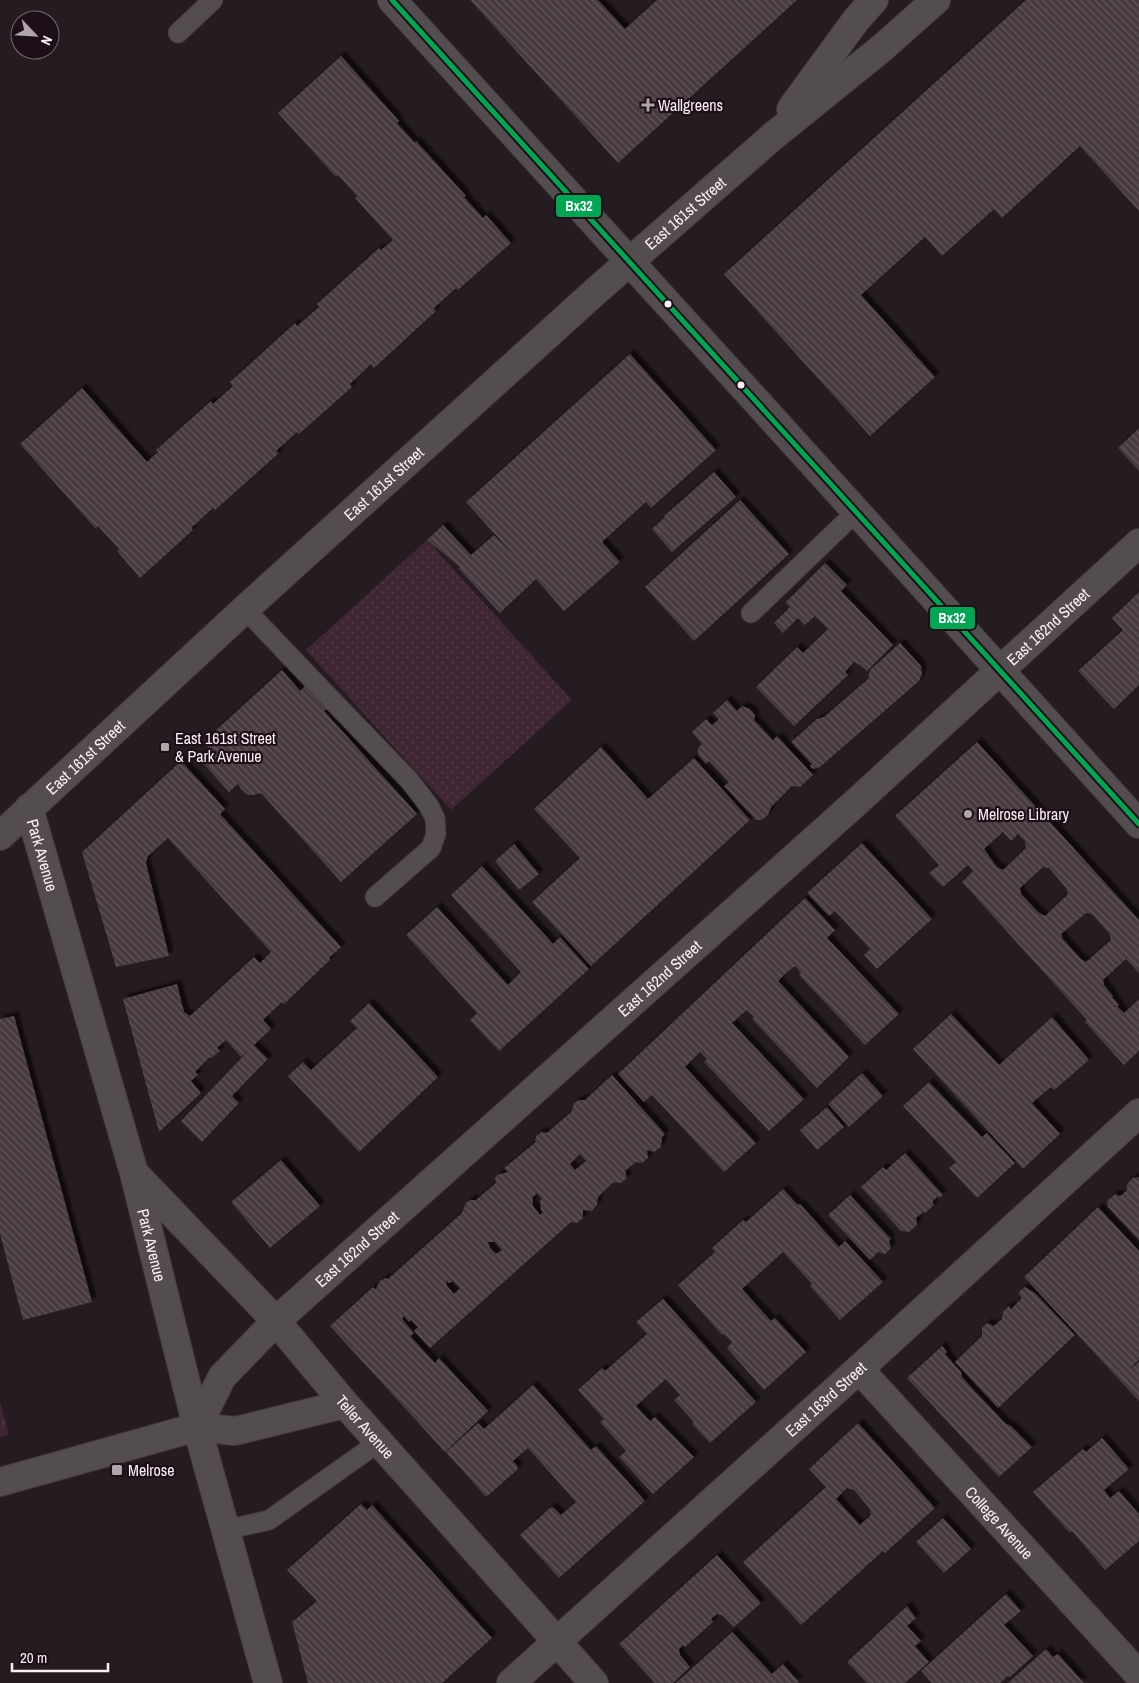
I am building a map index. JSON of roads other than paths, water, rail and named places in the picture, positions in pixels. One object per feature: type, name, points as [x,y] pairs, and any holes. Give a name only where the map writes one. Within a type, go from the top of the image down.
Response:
[{"type":"street","points":[[392,0],[631,261],[1139,824]]},
{"type":"street","name":"East 161st Street","points":[[772,137],[856,20],[874,0]]},
{"type":"street","name":"East 161st Street","points":[[0,836],[246,609],[631,261],[772,137],[882,48],[936,0]]},
{"type":"street","name":"East 162nd Street","points":[[197,1427],[222,1377],[276,1322],[851,808],[1139,543]]},
{"type":"street","name":"Park Avenue","points":[[29,808],[134,1172],[197,1427],[268,1683]]},
{"type":"street","name":"East 163rd Street","points":[[511,1683],[1139,1113]]},
{"type":"street","name":"Teller Avenue","points":[[134,1172],[276,1322],[345,1404],[594,1683]]},
{"type":"street","name":"College Avenue","points":[[859,1369],[1139,1676]]},
{"type":"street","points":[[0,1482],[197,1427],[235,1431],[345,1404]]},
{"type":"lane","points":[[178,33],[201,4]]},
{"type":"lane","points":[[751,613],[856,512]]},
{"type":"lane","points":[[246,609],[326,696],[410,781],[429,806],[435,818],[436,834],[431,848],[375,897]]},
{"type":"lane","points":[[225,1530],[270,1520],[379,1442]]},
{"type":"place","name":"Wallgreens","points":[[648,105]]},
{"type":"place","name":"East 161st Street & Park Avenue","points":[[165,747]]},
{"type":"place","name":"Melrose Library","points":[[968,814]]},
{"type":"place","name":"Melrose","points":[[117,1470]]}]
